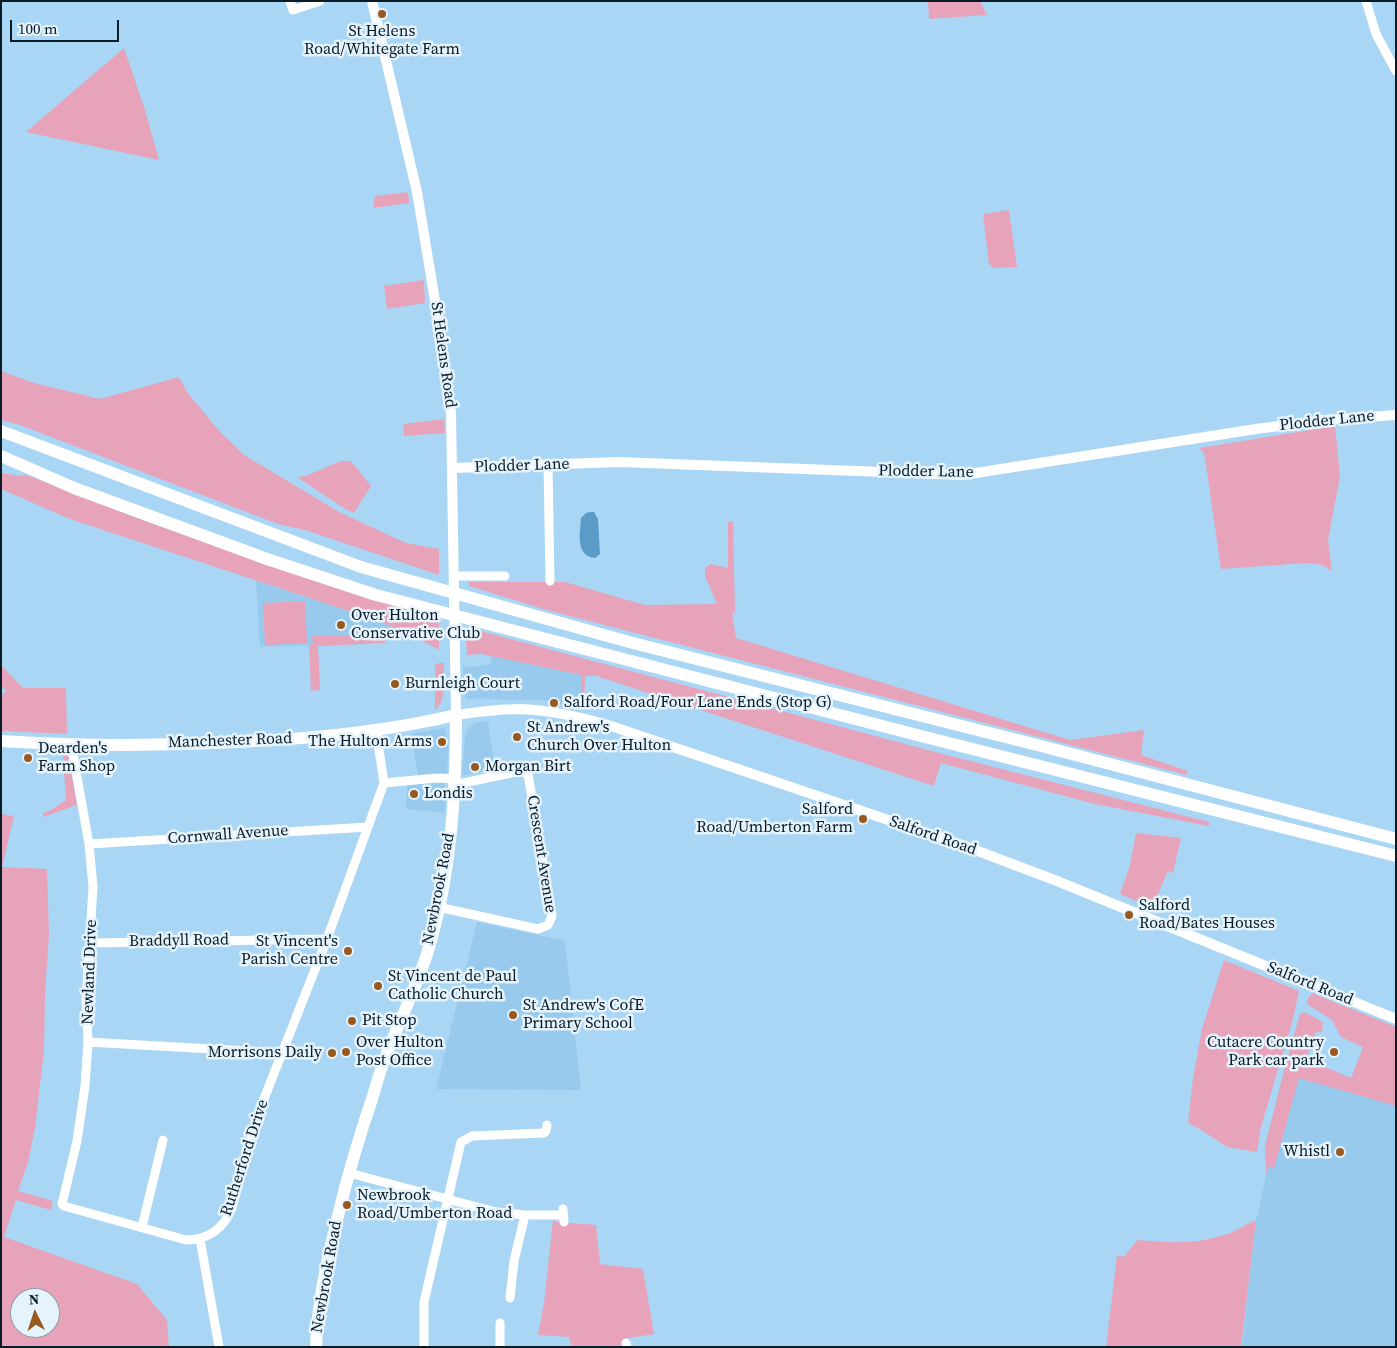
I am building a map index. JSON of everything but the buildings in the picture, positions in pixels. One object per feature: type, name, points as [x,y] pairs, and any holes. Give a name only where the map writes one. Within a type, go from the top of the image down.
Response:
[{"type":"highway","points":[[1,431],[361,568],[629,642],[1045,747],[1396,839]]},
{"type":"highway","points":[[1,456],[74,488],[267,559],[376,594],[883,727],[1396,856]]},
{"type":"highway","name":"Manchester Road","points":[[1,741],[143,744],[214,743],[304,738],[419,724],[456,714]]},
{"type":"highway","name":"Newbrook Road","points":[[316,1347],[320,1298],[326,1264],[349,1173],[386,1054],[422,967],[438,907],[450,843],[456,714]]},
{"type":"highway","points":[[1336,841],[1396,860]]},
{"type":"main road","name":"St Helens Road","points":[[372,1],[410,156],[449,392],[456,573],[454,639],[456,714]]},
{"type":"main road","name":"Plodder Lane","points":[[453,468],[619,462],[963,475],[1256,429],[1341,418],[1396,415]]},
{"type":"main road","name":"Salford Road","points":[[456,714],[531,710],[585,718],[611,726],[962,845],[1057,881],[1396,1019]]},
{"type":"street","points":[[290,1],[293,10],[320,1]]},
{"type":"street","points":[[1366,1],[1376,34],[1396,71]]},
{"type":"street","points":[[548,465],[550,581]]},
{"type":"street","points":[[456,573],[506,576]]},
{"type":"street","name":"Rutherford Drive","points":[[200,1239],[209,1236],[229,1216],[250,1137],[327,939],[384,783],[376,730]]},
{"type":"street","name":"Newland Drive","points":[[71,743],[89,844],[93,888],[86,1000],[88,1042],[81,1120],[73,1162],[61,1201],[64,1206],[142,1227]]},
{"type":"street","name":"Crescent Avenue","points":[[438,907],[538,929],[548,925],[552,916],[528,774],[520,771],[454,782]]},
{"type":"street","points":[[384,783],[437,778],[454,782]]},
{"type":"street","name":"Cornwall Avenue","points":[[89,844],[368,827]]},
{"type":"street","name":"Braddyll Road","points":[[91,943],[327,939]]},
{"type":"street","points":[[88,1042],[282,1053]]},
{"type":"street","points":[[424,1347],[424,1302],[459,1147],[464,1139],[472,1136],[544,1133],[547,1125]]},
{"type":"street","points":[[163,1140],[142,1227],[186,1240],[200,1239],[219,1347]]},
{"type":"street","points":[[349,1173],[496,1212],[525,1215],[563,1215]]},
{"type":"street","points":[[512,1295],[514,1261],[525,1215]]},
{"type":"street","points":[[500,1323],[500,1347]]},
{"type":"shaded area","points":[[928,1],[980,1],[987,15],[929,19]]},
{"type":"shaded area","points":[[124,48],[145,110],[159,160],[26,132]]},
{"type":"shaded area","points":[[408,192],[409,203],[373,208],[375,196]]},
{"type":"shaded area","points":[[1009,210],[1017,267],[994,268],[989,264],[983,214]]},
{"type":"shaded area","points":[[424,280],[425,303],[387,309],[384,286]]},
{"type":"shaded area","points":[[1,371],[34,383],[100,399],[179,377],[187,392],[221,433],[244,455],[341,513],[406,543],[439,549],[439,575],[305,530],[278,524],[20,425],[1,420]]},
{"type":"shaded area","points":[[444,419],[445,433],[404,436],[403,424]]},
{"type":"shaded area","points":[[1335,426],[1340,476],[1328,540],[1332,571],[1322,565],[1306,563],[1221,569],[1205,458],[1204,453],[1199,448]]},
{"type":"shaded area","points":[[341,461],[351,461],[371,486],[354,513],[297,477],[306,476]]},
{"type":"shaded area","points":[[1,473],[27,475],[150,523],[439,619],[439,650],[408,633],[373,619],[70,519],[1,489]]},
{"type":"shaded area","points":[[590,512],[594,512],[598,519],[600,554],[595,558],[584,553],[580,543],[581,518]]},
{"type":"shaded area","points":[[728,522],[733,522],[735,613],[732,613],[736,638],[1070,740],[1144,730],[1141,755],[1188,771],[1187,775],[550,611],[469,586],[469,582],[565,582],[645,605],[717,604],[705,576],[705,568],[711,564],[728,568]]},
{"type":"shaded area","points":[[256,581],[373,619],[408,633],[313,636],[313,645],[260,647]]},
{"type":"shaded area","points":[[305,601],[307,643],[265,645],[263,603]]},
{"type":"shaded area","points":[[469,628],[943,754],[1209,822],[1209,826],[1095,804],[941,763],[934,786],[596,676],[585,676],[584,708],[581,708],[581,675],[481,654],[467,655],[466,640],[469,640]]},
{"type":"shaded area","points":[[385,634],[385,643],[318,646],[320,690],[311,691],[309,645],[313,644],[312,636]]},
{"type":"shaded area","points":[[491,656],[581,675],[581,708],[542,700],[468,699],[465,697],[463,668],[491,664]]},
{"type":"shaded area","points":[[444,663],[444,688],[439,706],[435,710],[435,665]]},
{"type":"shaded area","points":[[1,665],[23,688],[66,688],[67,734],[1,731],[1,695],[7,691],[1,686]]},
{"type":"shaded area","points":[[488,721],[495,770],[462,775],[465,737],[468,728],[475,723]]},
{"type":"shaded area","points":[[445,728],[448,748],[447,773],[418,777],[411,734]]},
{"type":"shaded area","points":[[63,755],[68,755],[77,805],[43,817],[43,813],[66,800]]},
{"type":"shaded area","points":[[445,783],[445,813],[406,809],[407,784]]},
{"type":"shaded area","points":[[1,814],[14,816],[2,867],[47,869],[49,935],[45,993],[44,1052],[35,1128],[28,1162],[18,1191],[53,1201],[51,1210],[16,1200],[4,1237],[137,1284],[167,1320],[169,1347],[1,1347]]},
{"type":"shaded area","points":[[1136,833],[1181,838],[1173,873],[1168,871],[1152,908],[1120,894],[1130,865]]},
{"type":"shaded area","name":"St Andrew's CofE Primary School","points":[[477,922],[565,941],[581,1090],[436,1089]]},
{"type":"shaded area","points":[[1224,960],[1299,991],[1293,1019],[1261,1127],[1257,1152],[1227,1147],[1188,1123],[1193,1078],[1202,1029]]},
{"type":"shaded area","points":[[1312,993],[1396,1027],[1396,1106],[1299,1078],[1274,1168],[1268,1166],[1266,1175],[1265,1146],[1300,1014],[1305,1012],[1324,1023],[1321,1033],[1316,1031],[1306,1059],[1351,1078],[1363,1047],[1341,1037],[1332,1020],[1307,1004],[1308,998]]},
{"type":"shaded area","points":[[1298,1068],[1352,1083],[1396,1074],[1396,1347],[1242,1347],[1256,1221],[1287,1079]]},
{"type":"shaded area","points":[[553,1220],[596,1225],[600,1264],[643,1269],[654,1334],[623,1339],[623,1345],[611,1347],[576,1347],[571,1345],[569,1337],[538,1335],[544,1303]]},
{"type":"shaded area","points":[[1256,1221],[1241,1347],[1106,1347],[1117,1255],[1124,1257],[1137,1240],[1176,1242],[1206,1240],[1228,1234]]},
{"type":"place","name":"St Helens Road/Whitegate Farm","points":[[382,14]]},
{"type":"place","name":"Over Hulton Conservative Club","points":[[341,625]]},
{"type":"place","name":"Burnleigh Court","points":[[395,684]]},
{"type":"place","name":"Salford Road/Four Lane Ends (Stop G)","points":[[554,703]]},
{"type":"place","name":"St Andrew's Church Over Hulton","points":[[517,737]]},
{"type":"place","name":"The Hulton Arms","points":[[442,742]]},
{"type":"place","name":"Dearden's Farm Shop","points":[[28,758]]},
{"type":"place","name":"Morgan Birt","points":[[475,767]]},
{"type":"place","name":"Londis","points":[[414,794]]},
{"type":"place","name":"Salford Road/Umberton Farm","points":[[863,819]]},
{"type":"place","name":"Salford Road/Bates Houses","points":[[1129,915]]},
{"type":"place","name":"St Vincent's Parish Centre","points":[[348,951]]},
{"type":"place","name":"St Vincent de Paul Catholic Church","points":[[378,986]]},
{"type":"place","name":"St Andrew's CofE Primary School","points":[[513,1015]]},
{"type":"place","name":"Pit Stop","points":[[352,1021]]},
{"type":"place","name":"Over Hulton Post Office","points":[[346,1052]]},
{"type":"place","name":"Cutacre Country Park car park","points":[[1334,1052]]},
{"type":"place","name":"Morrisons Daily","points":[[332,1053]]},
{"type":"place","name":"Whistl","points":[[1340,1152]]},
{"type":"place","name":"Newbrook Road/Umberton Road","points":[[347,1205]]}]
